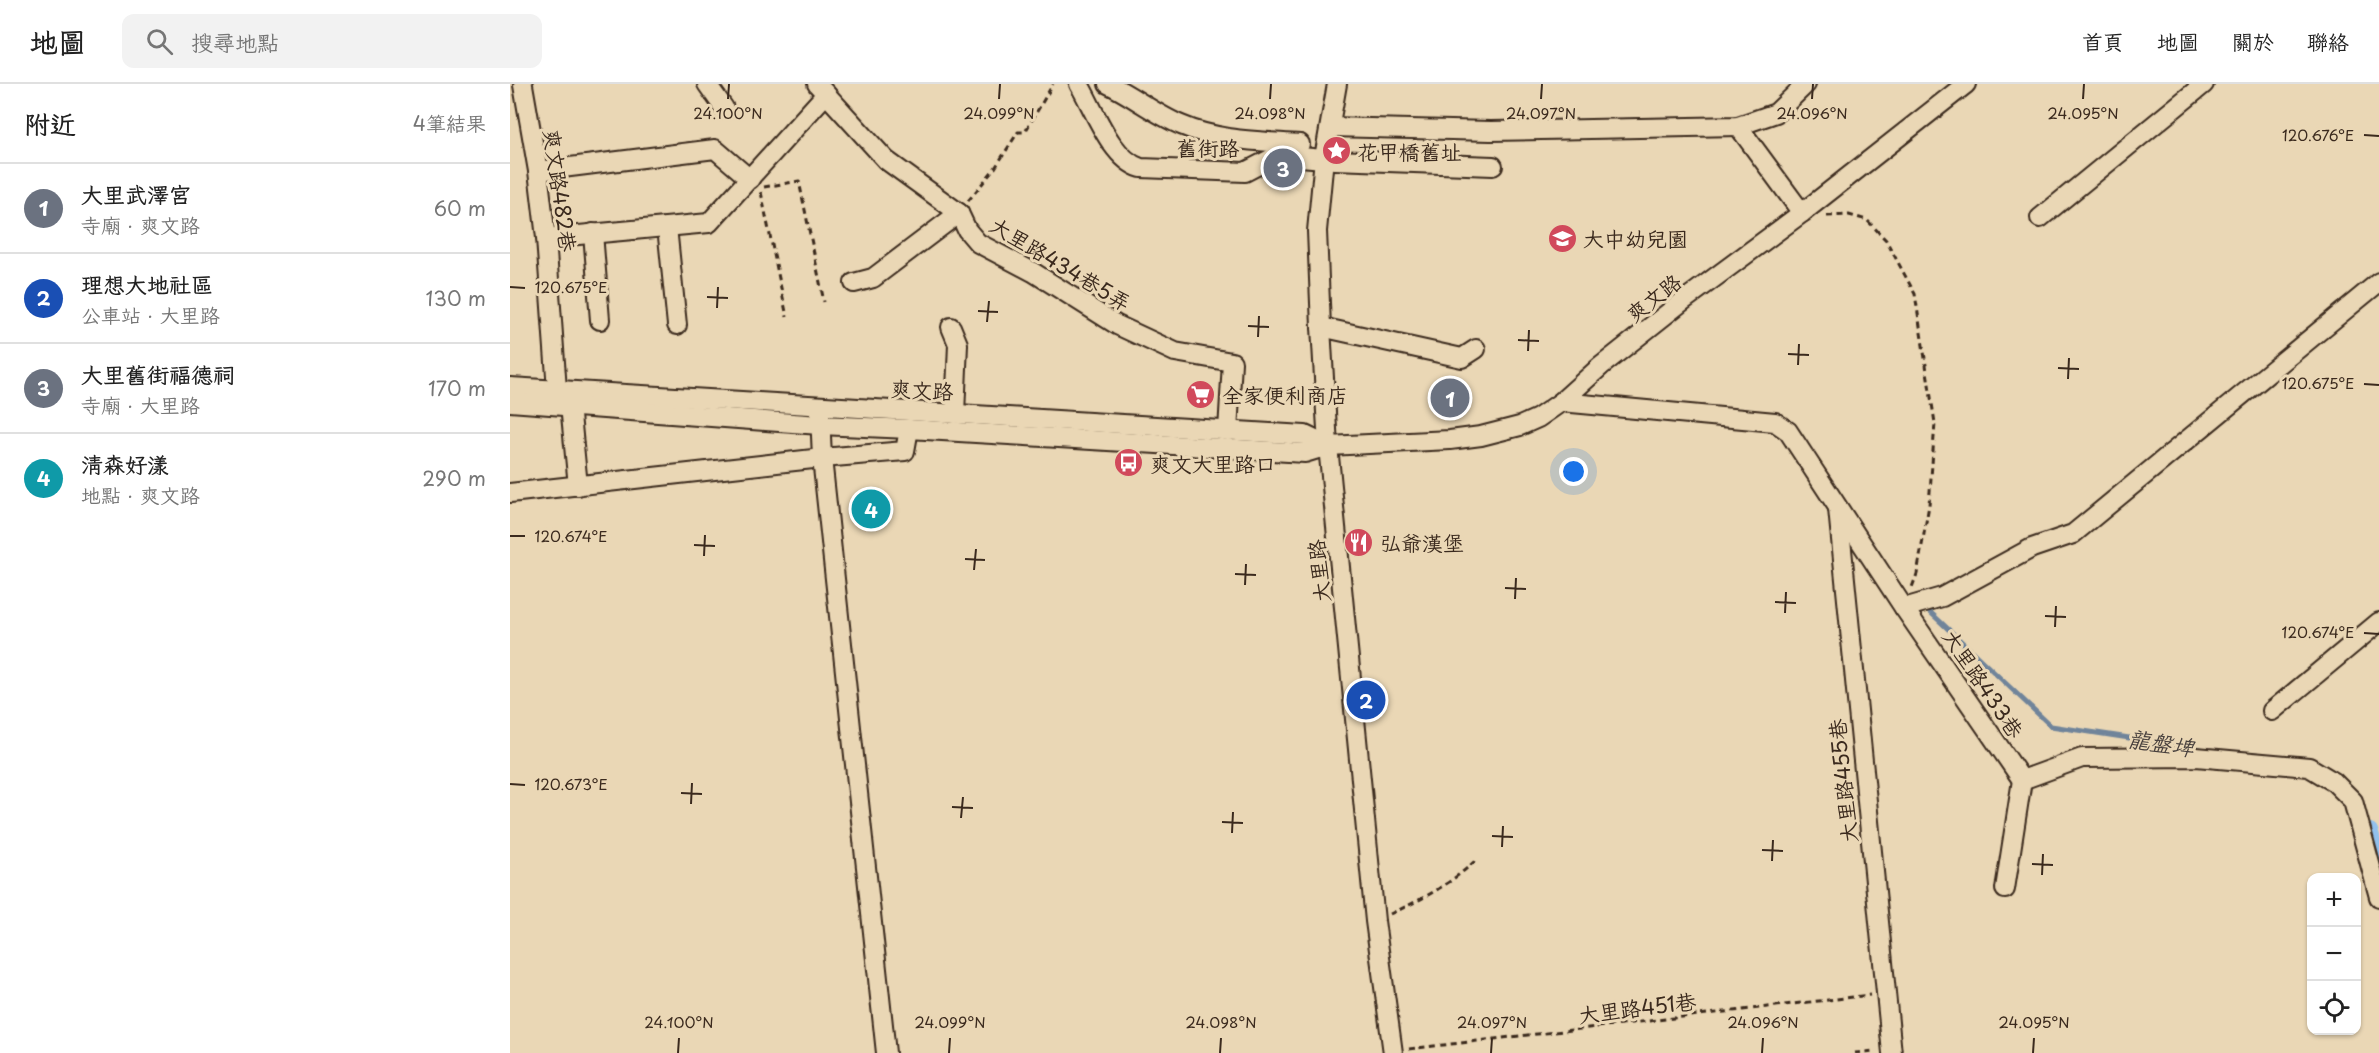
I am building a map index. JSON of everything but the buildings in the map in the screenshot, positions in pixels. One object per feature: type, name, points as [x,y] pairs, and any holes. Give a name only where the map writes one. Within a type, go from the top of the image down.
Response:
[{"type":"street","points":[[707,84],[724,108]]},
{"type":"street","name":"舊街路","points":[[1079,84],[1118,153],[1129,164],[1141,168],[1245,172],[1278,154],[1324,158]]},
{"type":"street","name":"舊街路","points":[[1108,84],[1182,125],[1219,136],[1306,145],[1324,158]]},
{"type":"street","name":"大里路","points":[[1337,84],[1324,158],[1317,231],[1321,327],[1328,446],[1375,921],[1393,1052]]},
{"type":"street","points":[[1330,127],[1491,131],[1738,126],[1776,113],[1806,84]]},
{"type":"street","name":"爽文路","points":[[510,402],[820,425],[1305,453],[1328,446],[1450,440],[1481,436],[1520,426],[1538,418],[1561,402],[1683,301],[1802,213],[1966,84]]},
{"type":"street","points":[[2040,218],[2204,84]]},
{"type":"street","name":"爽文路482巷","points":[[519,86],[538,171],[546,238],[557,390]]},
{"type":"street","points":[[546,238],[709,223],[750,179],[821,89],[886,160],[958,213],[873,278],[854,283]]},
{"type":"street","points":[[1738,126],[1802,213]]},
{"type":"street","points":[[538,171],[715,149],[750,179]]},
{"type":"street","points":[[1324,158],[1492,166]]},
{"type":"street","name":"大里路434巷5弄","points":[[958,213],[967,230],[978,243],[1033,272],[1117,325],[1175,352],[1232,362],[1228,431]]},
{"type":"street","points":[[667,227],[677,325]]},
{"type":"street","points":[[593,233],[600,320]]},
{"type":"street","points":[[1904,608],[1942,597],[2032,548],[2073,534],[2379,282]]},
{"type":"street","points":[[951,327],[958,344],[955,414]]},
{"type":"street","points":[[1321,327],[1462,358],[1476,350]]},
{"type":"street","name":"爽文路","points":[[510,387],[1305,435],[1328,446]]},
{"type":"street","points":[[557,390],[570,405],[578,486]]},
{"type":"street","name":"大里路433巷","points":[[1561,402],[1775,422],[1788,431],[1904,608],[2022,780]]},
{"type":"street","points":[[820,406],[822,458],[886,1053]]},
{"type":"street","points":[[510,494],[822,458],[905,451],[909,429]]},
{"type":"street","name":"大里路455巷","points":[[1837,505],[1892,1053]]},
{"type":"street","points":[[2272,711],[2379,622]]},
{"type":"street","points":[[2005,889],[2022,780],[2082,758],[2196,757],[2309,767],[2334,782],[2353,801],[2379,897]]},
{"type":"path","points":[[958,213],[995,168],[1018,132],[1025,132],[1053,84]]},
{"type":"path","points":[[787,316],[760,188],[799,181],[824,302]]},
{"type":"path","points":[[1802,213],[1814,218],[1849,215],[1866,220],[1886,240],[1915,294],[1935,423],[1929,505],[1917,574],[1904,608]]},
{"type":"path","points":[[1375,921],[1420,900],[1458,878],[1477,859]]},
{"type":"path","name":"大里路451巷","points":[[1393,1052],[1885,993]]},
{"type":"waterway","name":"龍盤埤","points":[[1929,611],[2051,726],[2201,749]]},
{"type":"waterway","name":"龍盤埤","points":[[2370,831],[2379,862]]},
{"type":"place","name":"花甲橋舊址","points":[[1336,151]]},
{"type":"place","name":"大里舊街福德祠","points":[[1283,168]]},
{"type":"place","name":"大中幼兒園","points":[[1562,238]]},
{"type":"place","name":"全家便利商店","points":[[1201,394]]},
{"type":"place","name":"大里武澤宮","points":[[1450,398]]},
{"type":"place","name":"爽文大里路口","points":[[1129,463]]},
{"type":"place","name":"清森好漾","points":[[871,509]]},
{"type":"place","name":"弘爺漢堡","points":[[1359,542]]},
{"type":"place","name":"理想大地社區","points":[[1366,700]]}]
